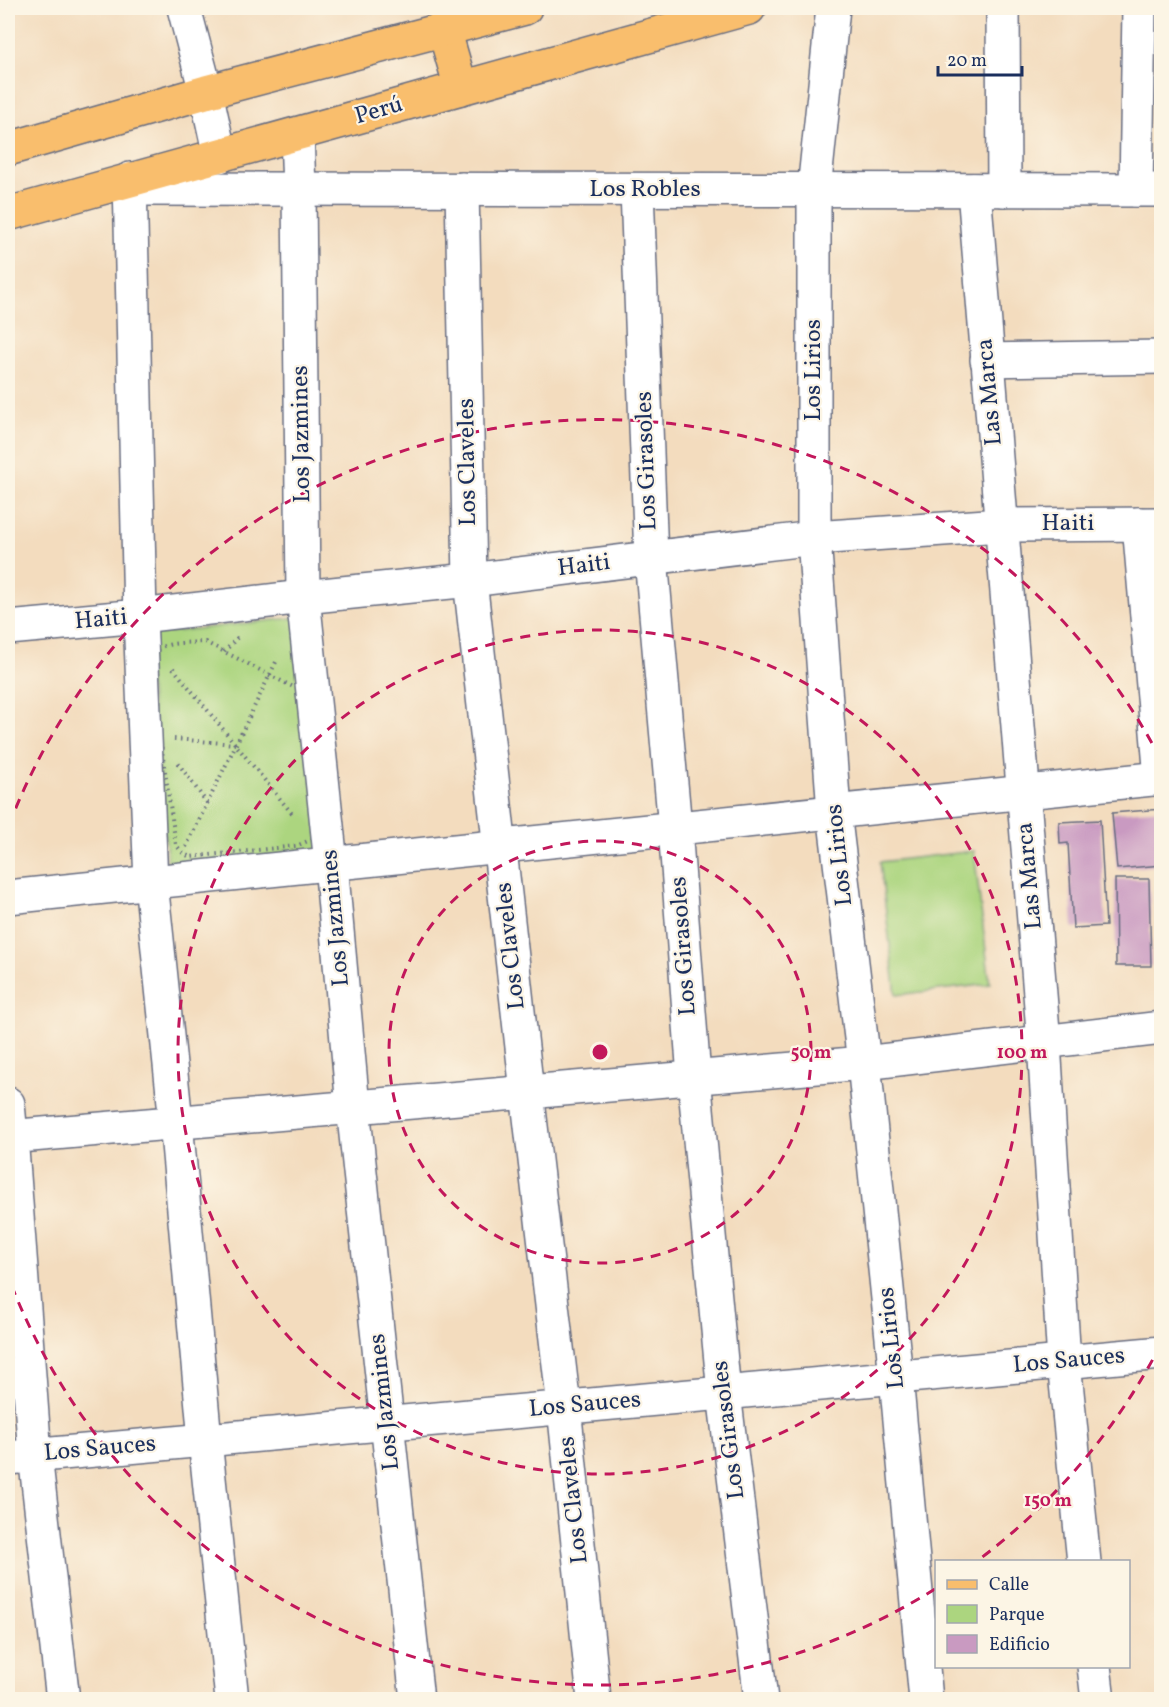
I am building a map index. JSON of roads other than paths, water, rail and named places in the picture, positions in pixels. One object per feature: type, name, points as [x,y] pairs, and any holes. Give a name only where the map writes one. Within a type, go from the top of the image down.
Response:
[{"type":"main road","name":"Perú","points":[[8,214],[130,184],[297,134],[749,8]]},
{"type":"main road","points":[[8,149],[206,92],[510,10]]},
{"type":"main road","points":[[444,29],[461,88]]},
{"type":"street","points":[[184,8],[220,156]]},
{"type":"street","name":"Los Lirios","points":[[833,8],[814,190],[814,538],[834,812],[864,1063],[926,1700]]},
{"type":"street","name":"Las Marca","points":[[1004,8],[989,190],[987,360],[1044,1042],[1064,1362],[1084,1560]]},
{"type":"street","points":[[1139,8],[1149,190]]},
{"type":"street","name":"Los Jazmines","points":[[297,134],[303,597],[322,851],[353,1107],[417,1700]]},
{"type":"street","points":[[130,184],[140,616],[151,882],[232,1700]]},
{"type":"street","name":"Los Robles","points":[[130,184],[299,189],[1149,190]]},
{"type":"street","name":"Los Claveles","points":[[462,189],[470,580],[564,1407],[594,1700]]},
{"type":"street","name":"Los Girasoles","points":[[637,189],[651,558],[694,1077],[724,1393],[761,1700]]},
{"type":"street","points":[[987,360],[1161,357]]},
{"type":"street","points":[[8,897],[151,882],[322,851],[500,846],[1161,778],[1150,524]]},
{"type":"street","name":"Haiti","points":[[8,628],[470,580],[814,538],[1001,525],[1150,524]]},
{"type":"street","points":[[10,1136],[864,1063],[1161,1028]]},
{"type":"street","points":[[8,1104],[21,1456],[63,1700]]},
{"type":"street","name":"Los Sauces","points":[[21,1456],[1161,1353]]},
{"type":"street","points":[[1094,1668],[1098,1700]]}]
